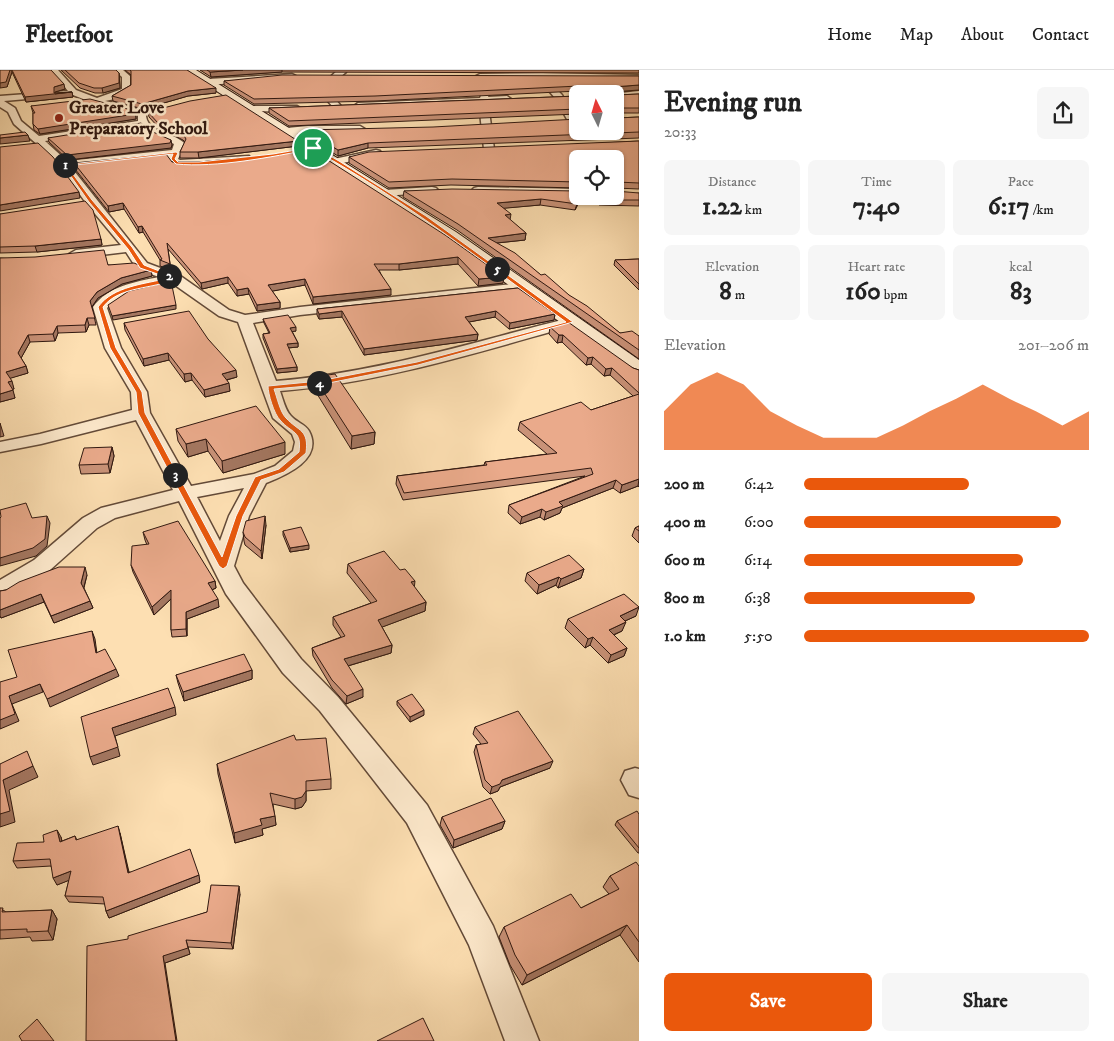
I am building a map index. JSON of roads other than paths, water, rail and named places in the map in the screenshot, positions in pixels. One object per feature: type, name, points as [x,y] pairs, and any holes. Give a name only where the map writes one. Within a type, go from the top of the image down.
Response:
[{"type":"main road","points":[[189,70],[311,147],[338,161],[424,217],[639,370]]},
{"type":"street","points":[[54,70],[58,77],[64,80],[73,92]]},
{"type":"street","points":[[12,110],[19,107],[112,97],[126,90],[126,76],[118,70]]},
{"type":"street","points":[[337,106],[321,89],[342,70]]},
{"type":"street","points":[[208,82],[281,73],[300,76]]},
{"type":"street","points":[[475,150],[494,149],[482,136],[480,125],[487,90],[473,76],[529,73],[542,76],[624,73],[639,77]]},
{"type":"street","points":[[624,73],[639,83]]},
{"type":"street","points":[[316,76],[351,77]]},
{"type":"street","points":[[542,76],[543,81],[559,97],[569,111]]},
{"type":"street","points":[[0,99],[73,92],[82,94],[112,106],[132,108],[145,116],[148,125],[155,132],[174,138],[180,144],[173,159],[177,163],[253,158]]},
{"type":"street","points":[[624,95],[639,94]]},
{"type":"street","points":[[212,98],[229,95]]},
{"type":"street","points":[[325,108],[418,99],[484,100],[521,98]]},
{"type":"street","points":[[0,103],[12,110],[17,122],[65,165],[86,202],[130,248],[142,266],[174,278],[211,306],[224,313],[244,318],[521,287]]},
{"type":"street","points":[[253,109],[304,108]]},
{"type":"street","points":[[23,146],[124,126],[145,116]]},
{"type":"street","points":[[556,120],[569,120]]},
{"type":"street","points":[[480,125],[498,124]]},
{"type":"street","points":[[120,138],[124,126]]},
{"type":"street","points":[[287,131],[308,129],[363,135]]},
{"type":"street","points":[[338,161],[360,155],[384,152]]},
{"type":"street","points":[[65,165],[120,154],[176,153]]},
{"type":"street","points":[[120,154],[134,170]]},
{"type":"street","points":[[385,193],[443,190]]},
{"type":"street","points":[[469,190],[569,192]]},
{"type":"street","points":[[65,255],[130,248]]},
{"type":"street","points":[[174,278],[118,293],[106,300],[100,307],[116,326],[113,348],[139,392],[141,413],[234,588],[292,666],[329,704],[416,814],[482,937],[522,1041]]},
{"type":"street","points":[[192,311],[211,306]]},
{"type":"street","points":[[0,590],[42,564],[90,523],[108,513],[185,493],[258,479],[282,470],[302,453],[304,442],[300,432],[282,418],[244,318]]},
{"type":"street","points":[[270,387],[319,383],[418,363],[570,322]]},
{"type":"street","points":[[0,447],[41,440],[141,413]]},
{"type":"street","points":[[223,566],[240,516],[258,479]]},
{"type":"place","name":"Greater Love Preparatory School","points":[[59,118]]}]
